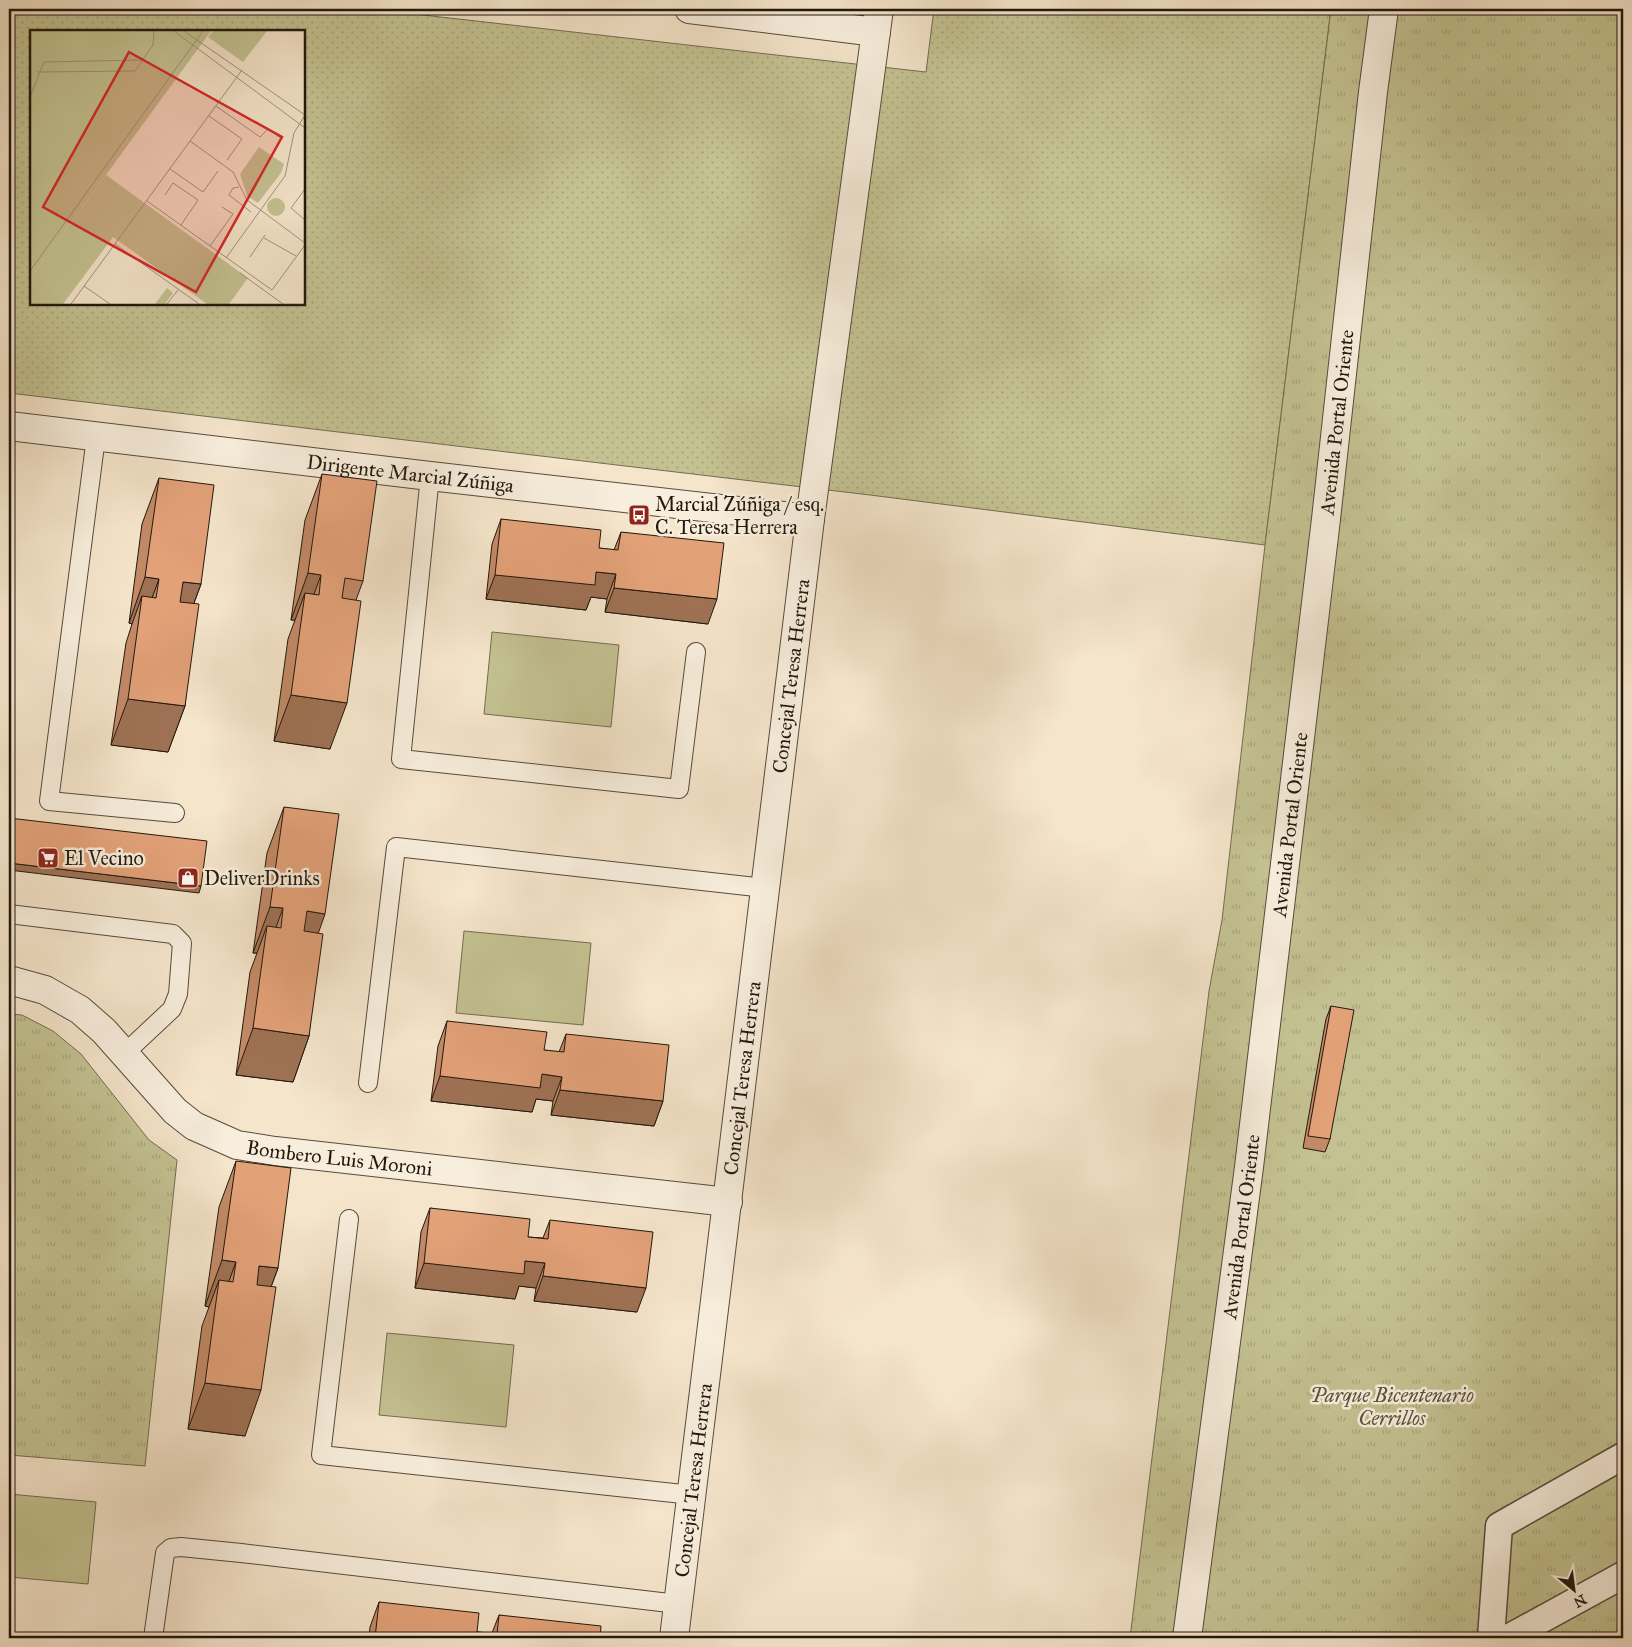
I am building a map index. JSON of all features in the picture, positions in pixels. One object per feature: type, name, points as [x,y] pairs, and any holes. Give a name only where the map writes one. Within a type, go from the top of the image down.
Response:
[{"type":"street","points":[[689,9],[878,21]]},
{"type":"street","name":"Avenida Portal Oriente","points":[[1187,1638],[1250,1158],[1384,9]]},
{"type":"street","name":"Concejal Teresa Herrera","points":[[674,1638],[810,519],[878,21]]},
{"type":"street","name":"Dirigente Marcial Zúñiga","points":[[9,426],[810,519]]},
{"type":"street","name":"Bombero Luis Moroni","points":[[9,980],[45,990],[80,1010],[104,1031],[175,1111],[194,1126],[238,1145],[276,1151],[728,1202]]},
{"type":"street","points":[[1491,1638],[1499,1526],[1623,1456]]},
{"type":"street","points":[[1508,1638],[1623,1575]]},
{"type":"lane","points":[[96,437],[49,800],[175,813]]},
{"type":"lane","points":[[430,476],[401,759],[679,789],[696,652]]},
{"type":"lane","points":[[368,1083],[396,846],[765,888]]},
{"type":"lane","points":[[9,914],[173,934],[182,943],[178,994],[172,1009],[124,1054]]},
{"type":"lane","points":[[349,1219],[321,1456],[692,1495]]},
{"type":"lane","points":[[153,1638],[165,1553],[171,1548],[182,1547],[678,1604]]},
{"type":"green space","points":[[9,9],[370,9],[926,72],[934,9],[1331,9],[1265,545],[870,495],[9,393]]},
{"type":"green space","name":"Parque Bicentenario Cerrillos","points":[[1331,9],[1623,9],[1623,1638],[1130,1638],[1209,991],[1222,920],[1265,545]]},
{"type":"green space","points":[[492,632],[619,645],[611,727],[484,714]]},
{"type":"green space","points":[[464,931],[591,943],[583,1025],[456,1013]]},
{"type":"green space","points":[[9,1014],[22,1015],[53,1031],[81,1054],[149,1140],[177,1160],[145,1466],[9,1455]]},
{"type":"green space","points":[[387,1333],[514,1345],[506,1427],[379,1415]]},
{"type":"green space","points":[[9,1494],[96,1502],[88,1584],[9,1577]]},
{"type":"building","points":[[9,441],[11,442],[9,463]]},
{"type":"building","points":[[322,474],[377,481],[363,581],[345,578],[342,598],[361,601],[347,703],[291,695],[305,593],[319,595],[321,575],[308,573]]},
{"type":"building","points":[[159,478],[214,485],[201,584],[183,582],[180,602],[199,604],[185,706],[128,699],[142,596],[156,598],[159,579],[145,577]]},
{"type":"building","points":[[501,519],[601,530],[599,548],[618,550],[621,532],[724,543],[717,599],[614,588],[616,574],[596,572],[595,585],[495,575]]},
{"type":"building","points":[[284,807],[339,814],[325,914],[307,911],[304,931],[323,934],[309,1036],[253,1028],[267,926],[281,928],[283,908],[270,907]]},
{"type":"building","points":[[9,818],[207,841],[201,886],[9,863]]},
{"type":"building","points":[[1331,1006],[1354,1010],[1330,1139],[1308,1136]]},
{"type":"building","points":[[447,1021],[547,1032],[544,1050],[564,1052],[566,1034],[669,1045],[663,1101],[560,1090],[562,1077],[542,1074],[540,1088],[440,1076]]},
{"type":"building","points":[[236,1161],[291,1168],[278,1268],[259,1266],[257,1285],[276,1287],[261,1390],[205,1383],[219,1280],[233,1282],[236,1262],[222,1260]]},
{"type":"building","points":[[430,1208],[530,1219],[528,1237],[548,1239],[550,1220],[653,1232],[646,1288],[543,1276],[545,1263],[525,1261],[524,1274],[424,1263]]},
{"type":"building","points":[[379,1602],[479,1613],[477,1632],[497,1634],[499,1615],[601,1626],[600,1638],[375,1638]]},
{"type":"place","name":"Marcial Zúñiga / esq. C. Teresa Herrera","points":[[639,515]]},
{"type":"place","name":"El Vecino","points":[[48,858]]},
{"type":"place","name":"DeliverDrinks","points":[[188,878]]}]
